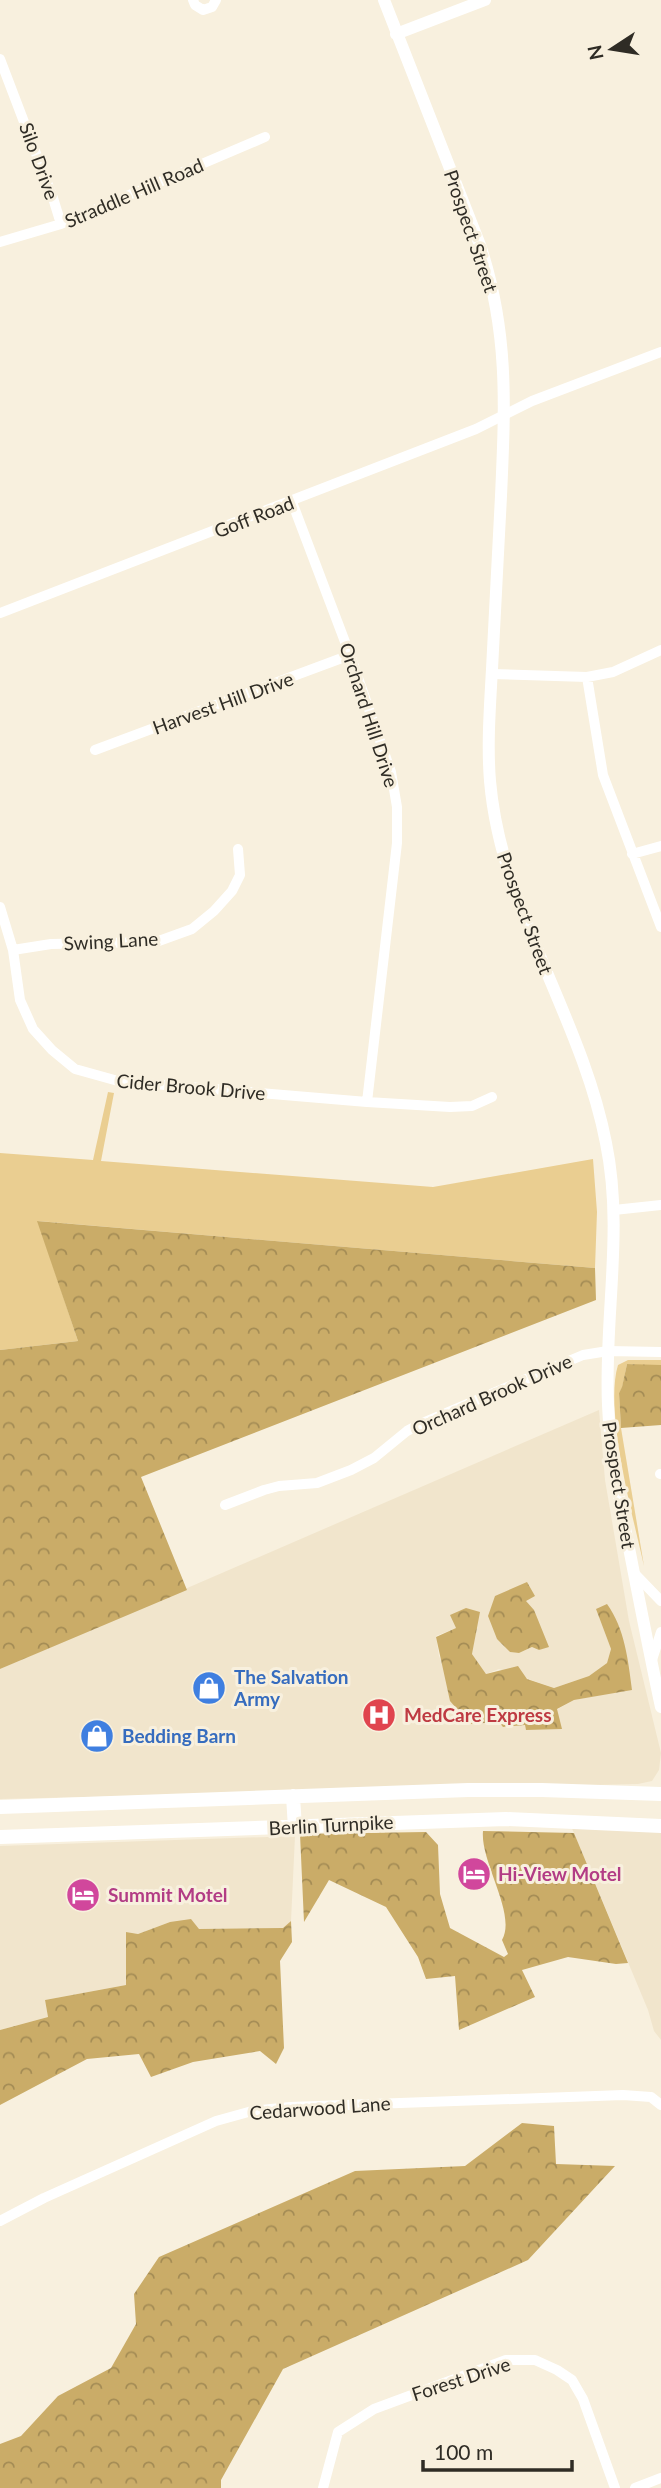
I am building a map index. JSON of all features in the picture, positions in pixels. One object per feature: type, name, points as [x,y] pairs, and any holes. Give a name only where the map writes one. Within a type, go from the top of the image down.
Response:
[{"type":"highway","name":"Berlin Turnpike","points":[[0,1807],[507,1790],[661,1794]]},
{"type":"highway","points":[[293,1796],[295,1828]]},
{"type":"highway","name":"Berlin Turnpike","points":[[0,1837],[506,1819],[661,1826]]},
{"type":"main road","name":"Prospect Street","points":[[384,0],[473,226],[492,284],[503,342],[505,414],[489,758],[497,834],[512,887],[596,1101],[607,1147],[614,1210],[608,1351],[610,1437],[617,1488],[661,1707]]},
{"type":"main road","points":[[396,34],[485,0]]},
{"type":"street","points":[[193,0],[195,5],[203,9],[212,8],[216,0]]},
{"type":"street","name":"Silo Drive","points":[[0,59],[61,224]]},
{"type":"street","name":"Straddle Hill Road","points":[[0,243],[61,224],[265,137]]},
{"type":"street","name":"Goff Road","points":[[0,613],[292,502],[476,429],[532,401],[661,352]]},
{"type":"street","name":"Orchard Hill Drive","points":[[292,502],[391,772],[397,807],[397,843],[367,1102]]},
{"type":"street","points":[[492,674],[587,677],[614,672],[661,650]]},
{"type":"street","name":"Harvest Hill Drive","points":[[95,750],[350,655]]},
{"type":"street","points":[[587,677],[603,775],[661,927]]},
{"type":"street","points":[[632,854],[661,846]]},
{"type":"street","name":"Swing Lane","points":[[13,950],[51,944],[156,942],[192,929],[214,911],[232,891],[240,875],[238,849]]},
{"type":"street","name":"Cider Brook Drive","points":[[0,907],[13,950],[20,1000],[33,1029],[52,1050],[75,1069],[118,1081],[367,1102],[450,1107],[472,1106],[492,1097]]},
{"type":"street","points":[[614,1210],[661,1205]]},
{"type":"street","name":"Orchard Brook Drive","points":[[225,1505],[264,1490],[317,1483],[351,1470],[374,1458],[420,1424],[570,1359],[608,1351],[661,1352]]},
{"type":"street","points":[[634,1572],[661,1601]]},
{"type":"street","points":[[651,1660],[661,1632]]},
{"type":"street","name":"Cedarwood Lane","points":[[0,2221],[44,2198],[216,2121],[252,2111],[290,2107],[623,2095],[651,2098],[661,2105]]},
{"type":"street","name":"Forest Drive","points":[[323,2488],[338,2432],[374,2409],[506,2360],[535,2360],[572,2380],[583,2399],[615,2488]]},
{"type":"street","points":[[635,2488],[661,2478]]},
{"type":"shaded area","points":[[108,1092],[114,1093],[101,1161],[433,1187],[593,1159],[597,1212],[595,1268],[38,1221],[78,1341],[0,1350],[0,1153],[93,1160]]},
{"type":"shaded area","points":[[628,1360],[661,1360],[661,1397],[634,1364],[627,1364],[619,1393],[621,1428],[644,1566],[617,1436],[615,1385],[618,1365]]},
{"type":"shaded area","points":[[599,1410],[605,1480],[629,1621],[661,1753],[659,1770],[652,1781],[638,1784],[0,1799],[0,1669]],"holes":[[[527,1582],[526,1600],[532,1647],[519,1653],[510,1652],[497,1638]],[[596,1609],[632,1689],[574,1700],[556,1710],[561,1729],[526,1729],[525,1725],[504,1727],[499,1722],[470,1724],[439,1656],[436,1636],[456,1628],[451,1615],[479,1612],[472,1654],[486,1674],[499,1669],[554,1688],[589,1676],[607,1663],[611,1649]]]},
{"type":"shaded area","points":[[571,1826],[661,1832],[661,2040],[654,2031],[648,2010]]},
{"type":"shaded area","points":[[295,1836],[291,1921],[283,1928],[199,1929],[170,1922],[138,1934],[126,1932],[126,1985],[45,2000],[48,2017],[0,2030],[0,1846]]},
{"type":"green space","points":[[37,1221],[595,1268],[596,1300],[141,1477],[187,1590],[0,1669],[0,1350],[78,1341]]},
{"type":"green space","points":[[627,1364],[661,1365],[661,1425],[621,1428],[619,1393]]},
{"type":"green space","points":[[527,1582],[535,1596],[526,1601],[534,1610],[549,1647],[539,1650],[532,1647],[519,1653],[510,1652],[497,1639],[488,1616],[495,1596]]},
{"type":"green space","points":[[607,1604],[622,1634],[632,1690],[574,1700],[557,1709],[562,1729],[526,1730],[525,1725],[503,1727],[499,1722],[470,1724],[450,1701],[436,1637],[456,1628],[450,1615],[466,1608],[480,1612],[472,1654],[486,1674],[518,1666],[527,1679],[554,1688],[589,1676],[607,1663],[611,1649],[596,1609]]},
{"type":"green space","points":[[483,1831],[574,1833],[628,1963],[616,1964],[568,1957],[522,1970],[535,1997],[459,2030],[455,1976],[426,1979],[418,1957],[386,1907],[329,1880],[304,1922],[300,1834],[426,1832],[438,1845],[440,1894],[450,1928],[504,1957],[508,1954],[502,1940],[505,1916],[487,1857]]},
{"type":"green space","points":[[191,1919],[199,1929],[283,1928],[291,1921],[292,1942],[280,1961],[284,2048],[276,2064],[260,2051],[193,2062],[151,2077],[139,2054],[87,2059],[0,2105],[0,2030],[48,2017],[45,2000],[126,1985],[126,1932],[138,1934],[170,1922]]},
{"type":"green space","points":[[522,2123],[554,2126],[556,2164],[615,2166],[528,2260],[283,2369],[221,2480],[221,2488],[0,2488],[0,2444],[21,2436],[58,2396],[111,2368],[136,2324],[134,2294],[159,2257],[355,2171],[465,2166]]},
{"type":"place","name":"The Salvation Army","points":[[209,1688]]},
{"type":"place","name":"MedCare Express","points":[[379,1715]]},
{"type":"place","name":"Bedding Barn","points":[[97,1736]]},
{"type":"place","name":"Hi-View Motel","points":[[474,1874]]},
{"type":"place","name":"Summit Motel","points":[[83,1895]]}]
